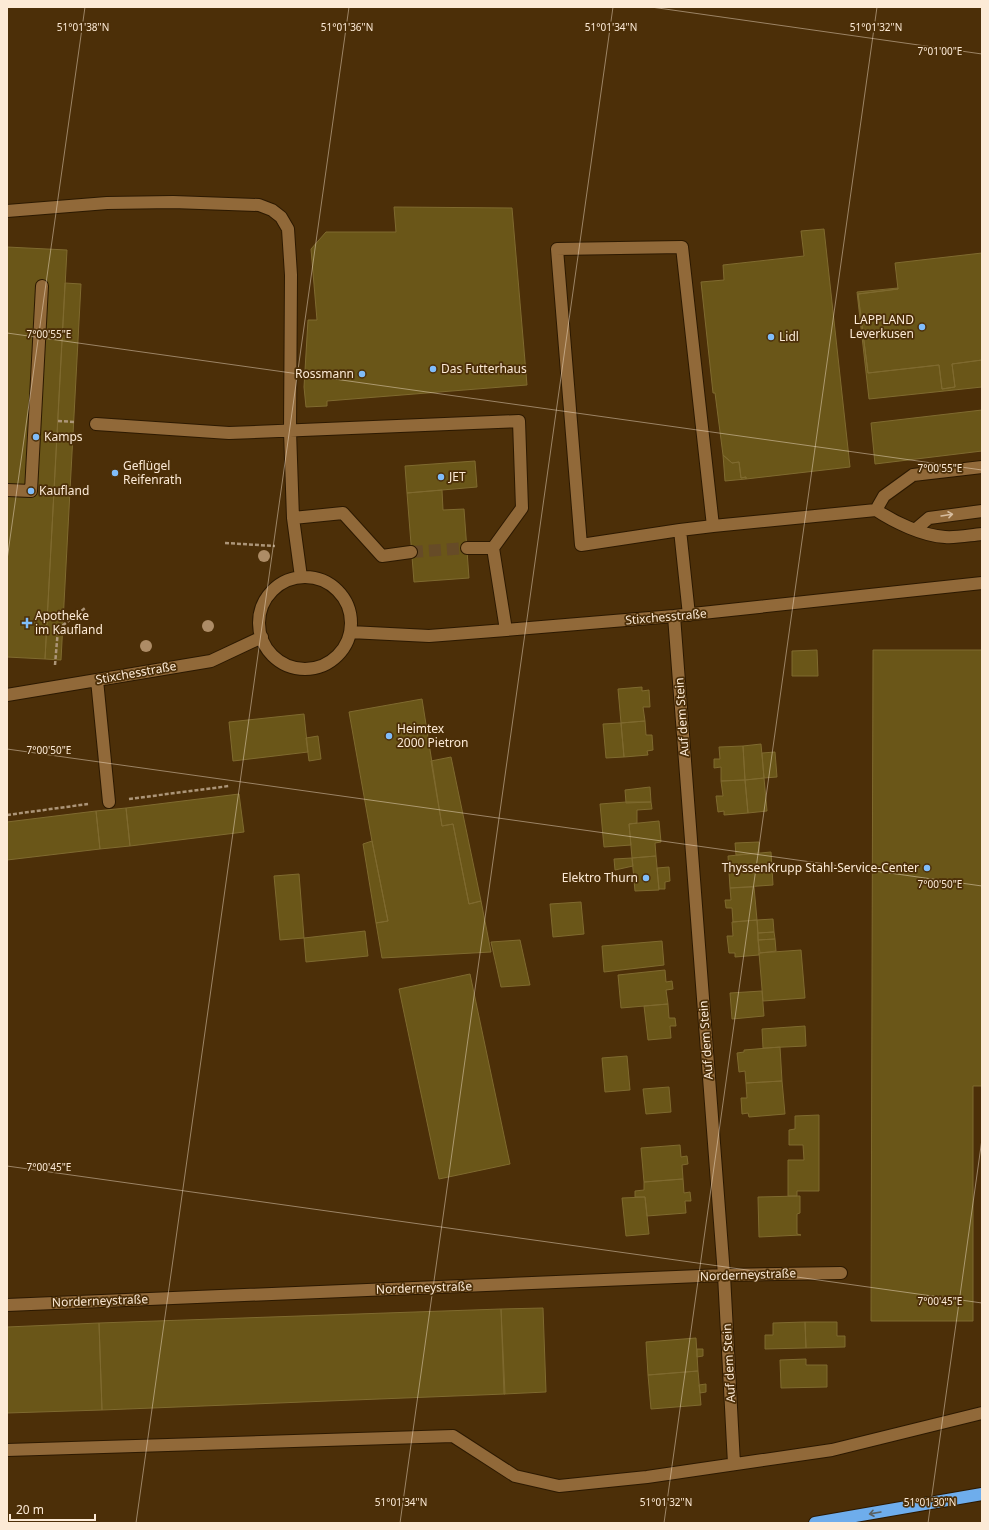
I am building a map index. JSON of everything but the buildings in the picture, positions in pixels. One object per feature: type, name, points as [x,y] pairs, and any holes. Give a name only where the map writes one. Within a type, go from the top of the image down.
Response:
[{"type":"highway","points":[[815,1523],[982,1494]]},
{"type":"street","points":[[7,211],[107,203],[173,202],[260,205],[272,210],[281,217],[288,229],[291,275],[290,431],[292,518],[301,577]]},
{"type":"street","points":[[713,526],[682,247],[557,249],[581,545],[713,526],[876,510],[891,520],[929,535],[945,538],[982,534]]},
{"type":"street","points":[[7,490],[32,491],[42,286]]},
{"type":"street","points":[[96,424],[229,433],[519,421],[522,508],[493,548],[506,630]]},
{"type":"street","points":[[876,510],[884,496],[913,474],[982,467]]},
{"type":"street","points":[[916,529],[929,518],[982,511]]},
{"type":"street","points":[[292,518],[343,513],[382,556],[411,552]]},
{"type":"street","points":[[680,530],[689,615]]},
{"type":"street","points":[[467,548],[493,548]]},
{"type":"street","points":[[301,577],[316,578],[329,583],[339,592],[347,604],[350,618],[350,632],[344,646],[335,657],[322,665],[308,669],[292,667],[279,661],[268,650],[262,637],[259,624],[261,610],[267,597],[276,587],[288,580],[301,577]]},
{"type":"street","name":"Stixchesstraße","points":[[350,632],[429,636],[689,615],[982,583]]},
{"type":"street","name":"Auf dem Stein","points":[[674,616],[724,1276],[734,1464]]},
{"type":"street","name":"Stixchesstraße","points":[[7,695],[211,661],[262,637]]},
{"type":"street","points":[[97,680],[109,802]]},
{"type":"street","name":"Norderneystraße","points":[[7,1304],[724,1276],[841,1273]]},
{"type":"street","points":[[7,1450],[452,1436],[515,1476],[559,1486],[647,1477],[832,1450],[982,1413]]},
{"type":"path","points":[[225,543],[278,546],[296,543]]},
{"type":"path","points":[[55,669],[58,629],[85,608]]},
{"type":"tunnel","points":[[411,552],[467,548]]},
{"type":"place","name":"LAPPLAND Leverkusen","points":[[922,327]]},
{"type":"place","name":"Lidl","points":[[771,337]]},
{"type":"place","name":"Das Futterhaus","points":[[433,369]]},
{"type":"place","name":"Rossmann","points":[[362,374]]},
{"type":"place","name":"Kamps","points":[[36,437]]},
{"type":"place","name":"Geflügel Reifenrath","points":[[115,473]]},
{"type":"place","name":"JET","points":[[441,477]]},
{"type":"place","name":"Kaufland","points":[[31,491]]},
{"type":"place","name":"Apotheke im Kaufland","points":[[27,623]]},
{"type":"place","name":"Heimtex 2000 Pietron","points":[[389,736]]},
{"type":"place","name":"ThyssenKrupp Stahl-Service-Center","points":[[927,868]]},
{"type":"place","name":"Elektro Thurn","points":[[646,878]]}]
